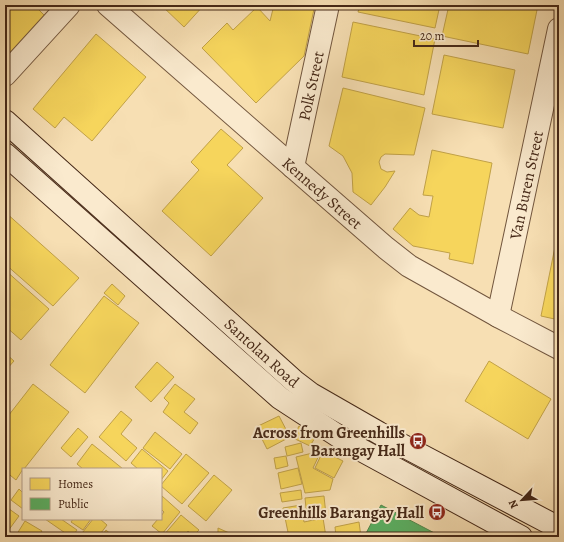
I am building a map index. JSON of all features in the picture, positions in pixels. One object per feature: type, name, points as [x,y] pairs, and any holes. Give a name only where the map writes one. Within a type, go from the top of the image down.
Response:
[{"type":"main road","points":[[5,75],[69,5]]},
{"type":"main road","name":"Kennedy Street","points":[[108,5],[409,266],[559,348]]},
{"type":"main road","name":"Polk Street","points":[[293,167],[328,5]]},
{"type":"main road","name":"Van Buren Street","points":[[498,316],[559,29]]},
{"type":"main road","name":"Santolan Road","points":[[5,121],[294,381],[312,394],[379,433],[559,528]]},
{"type":"main road","name":"Santolan Road","points":[[5,154],[280,398],[352,445],[521,537]]},
{"type":"building: Homes","points":[[5,5],[34,5],[46,17],[5,60]]},
{"type":"building: Homes","points":[[161,5],[204,5],[184,27]]},
{"type":"building: Homes","points":[[274,5],[295,5],[314,9],[304,56],[256,103],[202,48],[227,23],[233,30],[257,7],[270,21]]},
{"type":"building: Homes","points":[[360,5],[440,5],[435,28],[358,12]]},
{"type":"building: Homes","points":[[449,5],[538,5],[528,54],[442,36]]},
{"type":"building: Homes","points":[[353,22],[435,39],[424,95],[342,77]]},
{"type":"building: Homes","points":[[96,34],[146,77],[92,141],[64,117],[55,128],[33,109]]},
{"type":"building: Homes","points":[[444,55],[515,70],[503,128],[432,114]]},
{"type":"building: Homes","points":[[343,88],[425,108],[414,155],[385,154],[381,157],[379,162],[381,169],[387,172],[395,171],[371,205],[353,192],[352,173],[343,156],[329,146]]},
{"type":"building: Homes","points":[[221,129],[243,148],[227,165],[263,198],[211,256],[162,211],[199,170],[191,162]]},
{"type":"building: Homes","points":[[432,150],[492,163],[473,264],[449,259],[450,253],[413,246],[393,229],[410,208],[419,215],[429,217],[433,196],[423,195]]},
{"type":"building: Homes","points":[[559,191],[559,213],[555,212]]},
{"type":"building: Homes","points":[[5,212],[79,278],[53,306],[5,264]]},
{"type":"building: Homes","points":[[556,242],[559,243],[559,320],[541,316]]},
{"type":"building: Homes","points":[[5,270],[49,309],[21,340],[5,326]]},
{"type":"building: Homes","points":[[112,284],[125,296],[118,305],[104,293]]},
{"type":"building: Homes","points":[[104,296],[139,323],[85,393],[50,365]]},
{"type":"building: Homes","points":[[5,353],[14,361],[5,371]]},
{"type":"building: Homes","points":[[489,361],[551,399],[528,439],[465,401]]},
{"type":"building: Homes","points":[[157,362],[174,377],[151,402],[135,387]]},
{"type":"building: Homes","points":[[33,384],[69,412],[25,468],[22,468],[16,480],[5,471],[5,420]]},
{"type":"building: Homes","points":[[175,384],[195,399],[184,412],[198,423],[190,434],[163,412],[169,403],[164,398]]},
{"type":"building: Homes","points":[[121,411],[132,420],[121,434],[137,448],[126,461],[99,437]]},
{"type":"building: Homes","points":[[279,416],[290,437],[267,449],[256,427]]},
{"type":"building: Homes","points":[[299,426],[316,436],[310,446],[293,438]]},
{"type":"building: Homes","points":[[78,428],[88,437],[71,457],[61,448]]},
{"type":"building: Homes","points":[[155,432],[182,454],[170,469],[143,448]]},
{"type":"building: Homes","points":[[301,443],[303,452],[287,456],[285,447]]},
{"type":"building: Homes","points":[[92,444],[122,468],[82,468],[77,464]]},
{"type":"building: Homes","points":[[142,449],[168,471],[162,479],[162,468],[137,468],[131,463]]},
{"type":"building: Homes","points":[[321,451],[313,468],[333,479],[330,490],[305,493],[296,457]]},
{"type":"building: Homes","points":[[323,451],[343,461],[334,478],[315,468]]},
{"type":"building: Homes","points":[[186,454],[209,473],[182,504],[162,487],[162,484]]},
{"type":"building: Homes","points":[[286,456],[288,466],[276,469],[274,458]]},
{"type":"building: Homes","points":[[298,468],[302,484],[281,489],[278,473]]},
{"type":"building: Homes","points":[[214,475],[232,490],[206,521],[188,506]]},
{"type":"building: Homes","points":[[19,489],[22,492],[22,508],[11,500]]},
{"type":"building: Homes","points":[[301,490],[302,499],[282,502],[280,493]]},
{"type":"building: Homes","points":[[162,496],[180,512],[162,534],[152,526],[157,520],[162,520],[162,515],[164,512],[162,510]]},
{"type":"building: Homes","points":[[324,496],[326,515],[307,518],[305,498]]},
{"type":"building: Homes","points":[[301,505],[304,522],[323,518],[326,537],[289,537],[283,508]]},
{"type":"building: Homes","points":[[5,506],[19,516],[5,535]]},
{"type":"building: Homes","points":[[181,515],[199,530],[193,536],[188,531],[183,537],[163,536]]},
{"type":"building: Homes","points":[[46,520],[62,520],[77,530],[71,537]]},
{"type":"building: Homes","points":[[72,520],[90,520],[83,530],[71,522]]},
{"type":"building: Homes","points":[[92,520],[101,520],[107,525],[98,537],[79,537]]},
{"type":"building: Homes","points":[[25,521],[42,531],[38,537],[15,537]]},
{"type":"building: Homes","points":[[359,522],[361,537],[336,537],[335,527]]},
{"type":"building: Homes","points":[[218,528],[236,536],[251,533],[252,537],[218,537]]},
{"type":"building: Homes","points":[[106,530],[114,537],[101,537]]},
{"type":"building: Homes","points":[[47,532],[52,537],[42,537]]},
{"type":"building: Public","points":[[381,505],[442,537],[364,537]]},
{"type":"place","name":"Across from Greenhills Barangay Hall","points":[[418,441]]},
{"type":"place","name":"Greenhills Barangay Hall","points":[[437,512]]}]
